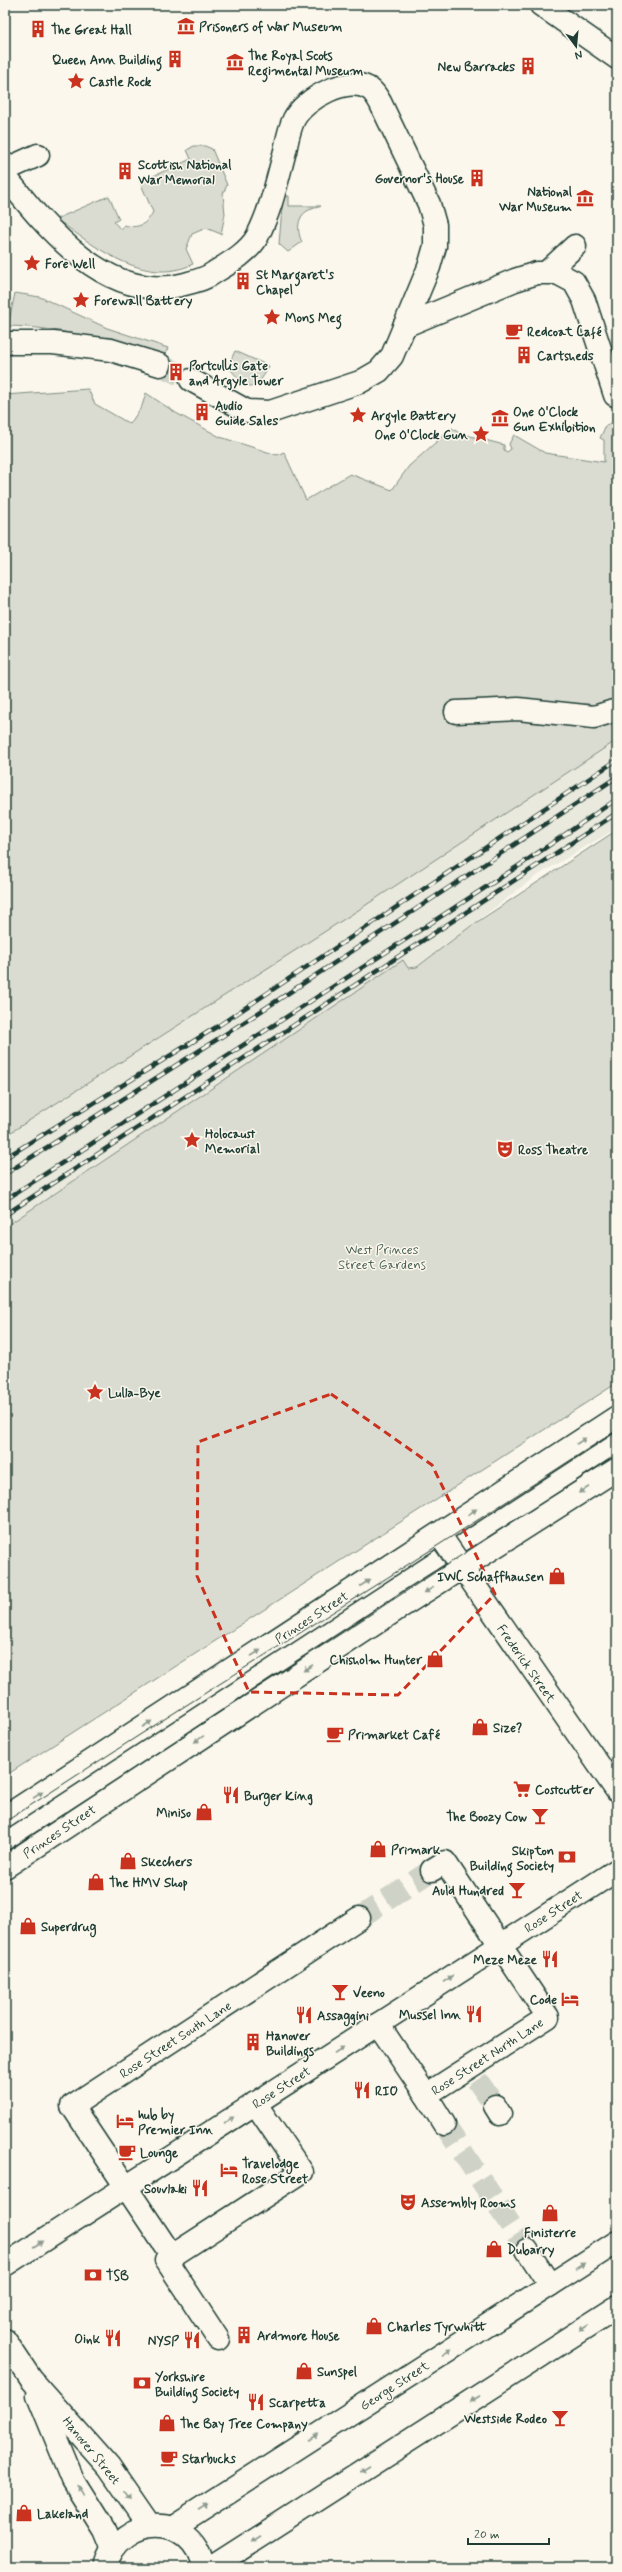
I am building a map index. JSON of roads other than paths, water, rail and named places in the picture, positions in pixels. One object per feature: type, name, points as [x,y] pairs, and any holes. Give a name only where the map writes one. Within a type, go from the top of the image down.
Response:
[{"type":"street","points":[[541,5],[617,58]]},
{"type":"street","points":[[5,176],[40,220],[92,265],[124,282],[166,289],[206,278],[232,262],[256,239],[271,206],[293,120],[306,103],[339,86],[355,85],[370,90],[380,102],[429,204],[435,225],[435,246],[429,267],[392,356],[379,371],[360,382],[270,412],[246,411],[191,380]]},
{"type":"street","points":[[5,170],[38,155]]},
{"type":"street","points":[[548,272],[575,246]]},
{"type":"street","points":[[404,326],[515,280],[548,272],[557,273],[574,282],[584,300],[615,395],[617,394]]},
{"type":"street","points":[[5,343],[53,343],[111,350],[160,365]]},
{"type":"street","points":[[456,712],[518,709],[594,717],[617,710]]},
{"type":"street","name":"Princes Street","points":[[5,1816],[617,1417]]},
{"type":"street","name":"Princes Street","points":[[5,1867],[405,1604],[617,1469]]},
{"type":"street","name":"Frederick Street","points":[[439,1534],[617,1791]]},
{"type":"street","points":[[432,1870],[445,1862],[500,1945]]},
{"type":"street","name":"Rose Street","points":[[5,2265],[617,1870]]},
{"type":"street","name":"Rose Street South Lane","points":[[125,2187],[72,2106],[359,1918]]},
{"type":"street","name":"Rose Street North Lane","points":[[378,2024],[426,2095],[473,2074],[548,2017],[500,1945]]},
{"type":"street","points":[[426,2095],[444,2124]]},
{"type":"street","points":[[218,2339],[166,2260],[302,2172],[255,2103]]},
{"type":"street","points":[[125,2187],[172,2256]]},
{"type":"street","name":"George Street","points":[[172,2528],[617,2242]]},
{"type":"street","points":[[527,2250],[550,2285]]},
{"type":"street","points":[[212,2567],[617,2307]]},
{"type":"street","name":"Hanover Street","points":[[5,2340],[31,2379],[109,2467],[149,2525]]},
{"type":"street","name":"Hanover Street","points":[[31,2379],[73,2480],[105,2532],[109,2558]]},
{"type":"street","points":[[109,2558],[127,2534],[149,2525],[172,2528],[180,2532],[194,2545],[203,2567]]},
{"type":"tunnel","points":[[160,365],[191,380]]},
{"type":"tunnel","points":[[359,1918],[432,1870]]},
{"type":"tunnel","points":[[477,2080],[495,2106]]},
{"type":"tunnel","points":[[444,2124],[527,2250]]},
{"type":"tram line","points":[[5,1822],[617,1430]]},
{"type":"tram line","points":[[5,1852],[617,1454]]},
{"type":"railway","points":[[5,1158],[218,1026],[617,760]]},
{"type":"railway","points":[[5,1174],[246,1021],[617,777]]},
{"type":"railway","points":[[5,1200],[520,865],[617,799]]},
{"type":"railway","points":[[5,1215],[617,813]]},
{"type":"place","name":"Prisoners of War Museum","points":[[186,26]]},
{"type":"place","name":"The Great Hall","points":[[38,29]]},
{"type":"place","name":"Queen Ann Building","points":[[175,59]]},
{"type":"place","name":"The Royal Scots Regimental Museum","points":[[235,62]]},
{"type":"place","name":"New Barracks","points":[[528,66]]},
{"type":"place","name":"Castle Rock","points":[[76,81]]},
{"type":"place","name":"Scottish National War Memorial","points":[[125,171]]},
{"type":"place","name":"Governor's House","points":[[477,178]]},
{"type":"place","name":"National War Museum","points":[[585,198]]},
{"type":"place","name":"Fore Well","points":[[32,263]]},
{"type":"place","name":"St Margaret's Chapel","points":[[243,281]]},
{"type":"place","name":"Forewall Battery","points":[[81,300]]},
{"type":"place","name":"Mons Meg","points":[[272,317]]},
{"type":"place","name":"Redcoat Café","points":[[514,331]]},
{"type":"place","name":"Cartsheds","points":[[524,355]]},
{"type":"place","name":"Portcullis Gate and Argyle Tower","points":[[176,372]]},
{"type":"place","name":"Audio Guide Sales","points":[[202,412]]},
{"type":"place","name":"Argyle Battery","points":[[358,415]]},
{"type":"place","name":"One O'Clock Gun Exhibition","points":[[500,418]]},
{"type":"place","name":"One O'Clock Gun","points":[[481,434]]},
{"type":"place","name":"Holocaust Memorial","points":[[192,1140]]},
{"type":"place","name":"Ross Theatre","points":[[505,1149]]},
{"type":"place","name":"Lulla-Bye","points":[[95,1392]]},
{"type":"place","name":"IWC Schaffhausen","points":[[557,1576]]},
{"type":"place","name":"Chisholm Hunter","points":[[435,1659]]},
{"type":"place","name":"Size?","points":[[480,1727]]},
{"type":"place","name":"Primarket Café","points":[[335,1734]]},
{"type":"place","name":"Costcutter","points":[[522,1789]]},
{"type":"place","name":"Burger King","points":[[231,1795]]},
{"type":"place","name":"Miniso","points":[[204,1812]]},
{"type":"place","name":"The Boozy Cow","points":[[540,1816]]},
{"type":"place","name":"Primark","points":[[378,1849]]},
{"type":"place","name":"Skipton Building Society","points":[[567,1857]]},
{"type":"place","name":"Skechers","points":[[128,1861]]},
{"type":"place","name":"The HMV Shop","points":[[96,1882]]},
{"type":"place","name":"Auld Hundred","points":[[517,1890]]},
{"type":"place","name":"Superdrug","points":[[28,1926]]},
{"type":"place","name":"Meze Meze","points":[[550,1959]]},
{"type":"place","name":"Veeno","points":[[340,1992]]},
{"type":"place","name":"Code","points":[[570,1999]]},
{"type":"place","name":"Mussel Inn","points":[[474,2014]]},
{"type":"place","name":"Assaggini","points":[[304,2015]]},
{"type":"place","name":"Hanover Buildings","points":[[253,2042]]},
{"type":"place","name":"RIO","points":[[362,2090]]},
{"type":"place","name":"hub by Premier Inn","points":[[125,2121]]},
{"type":"place","name":"Lounge","points":[[127,2152]]},
{"type":"place","name":"Travelodge Rose Street","points":[[229,2170]]},
{"type":"place","name":"Souvlaki","points":[[200,2188]]},
{"type":"place","name":"Assembly Rooms","points":[[408,2202]]},
{"type":"place","name":"Finisterre","points":[[550,2213]]},
{"type":"place","name":"Dubarry","points":[[494,2249]]},
{"type":"place","name":"TSB","points":[[93,2275]]},
{"type":"place","name":"Charles Tyrwhitt","points":[[374,2326]]},
{"type":"place","name":"Ardmore House","points":[[244,2335]]},
{"type":"place","name":"Oink","points":[[113,2338]]},
{"type":"place","name":"NYSP","points":[[192,2340]]},
{"type":"place","name":"Sunspel","points":[[304,2371]]},
{"type":"place","name":"Yorkshire Building Society","points":[[142,2383]]},
{"type":"place","name":"Scarpetta","points":[[256,2402]]},
{"type":"place","name":"Westside Rodeo","points":[[560,2418]]},
{"type":"place","name":"The Bay Tree Company","points":[[167,2423]]},
{"type":"place","name":"Starbucks","points":[[169,2458]]},
{"type":"place","name":"Lakeland","points":[[24,2513]]},
{"type":"park label","name":"West Princes Street Gardens","points":[[382,1256]]}]
